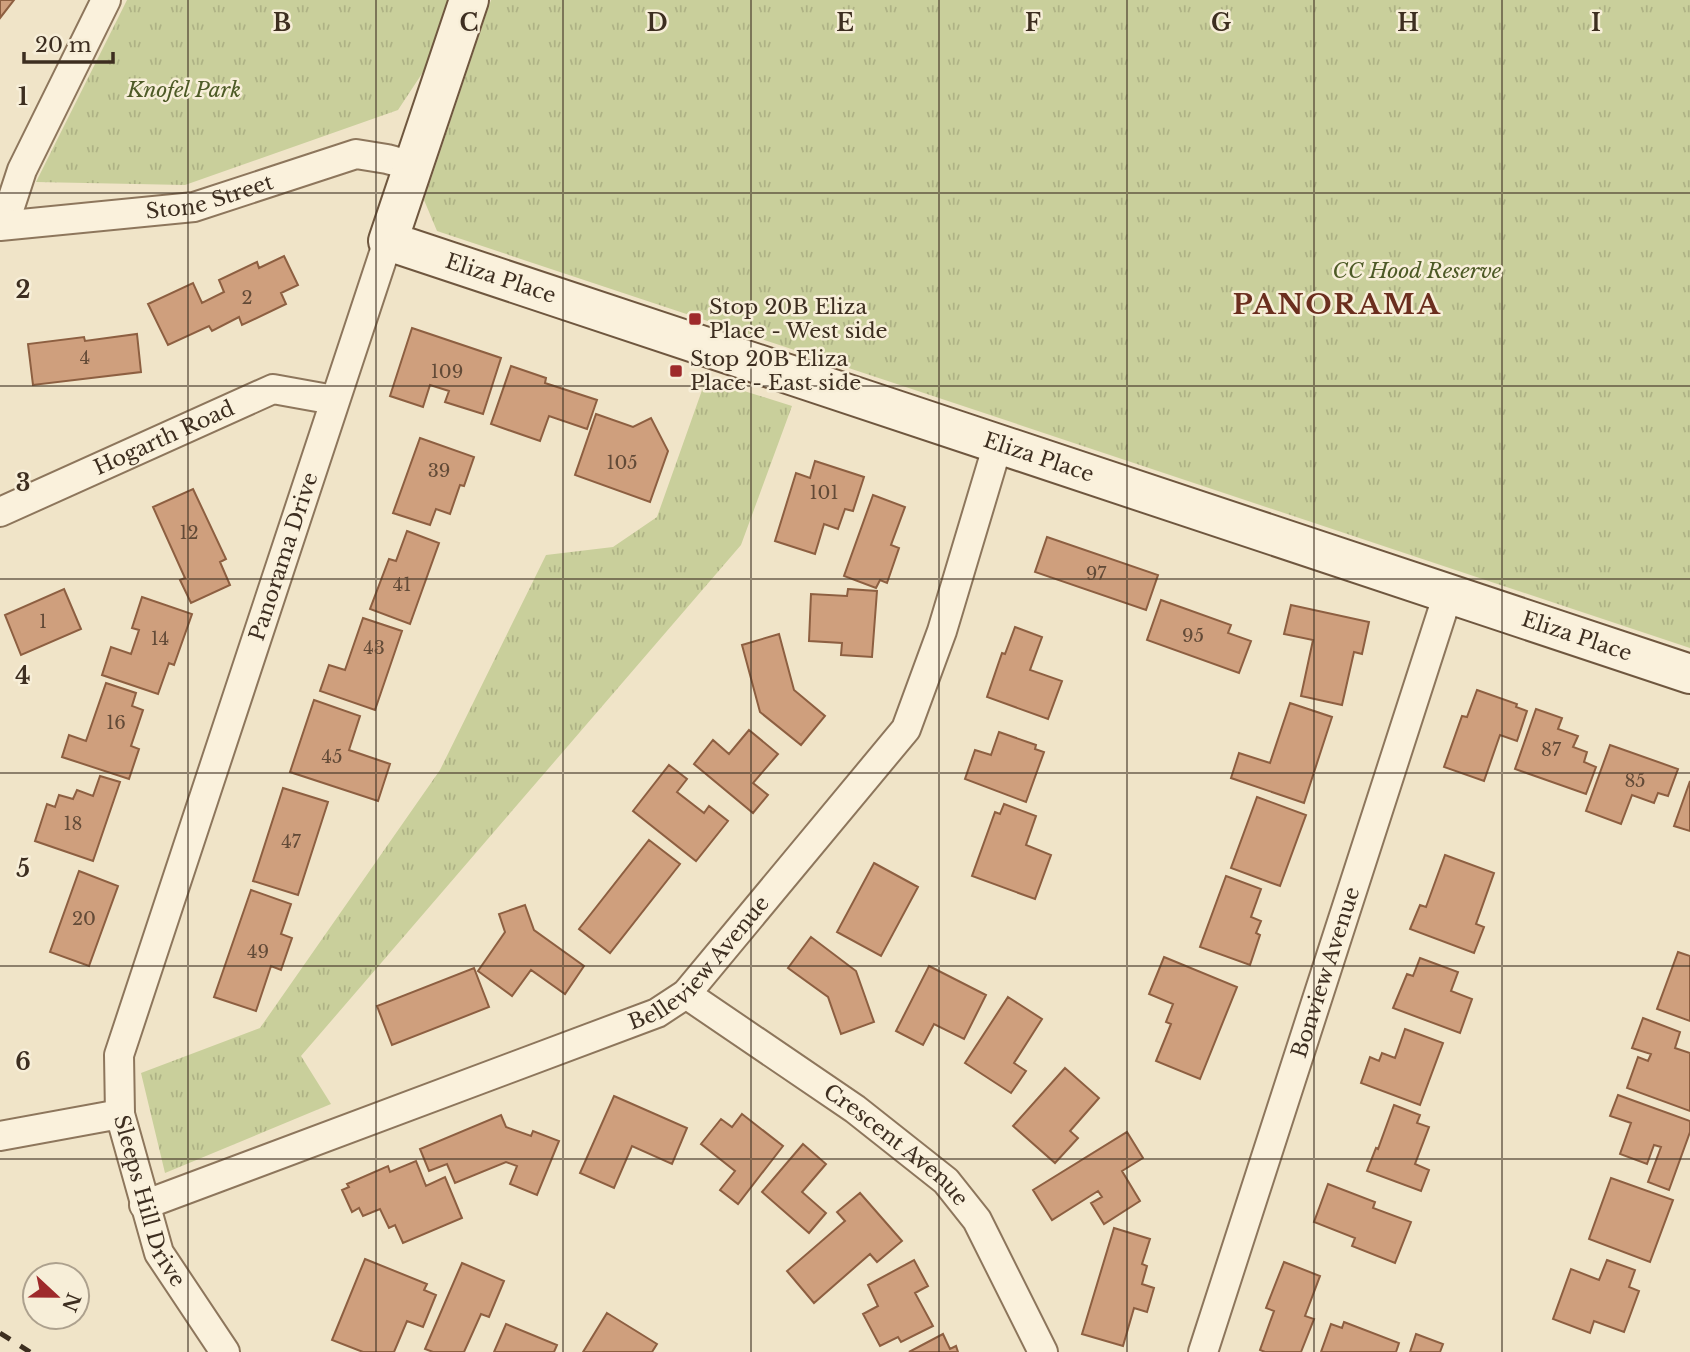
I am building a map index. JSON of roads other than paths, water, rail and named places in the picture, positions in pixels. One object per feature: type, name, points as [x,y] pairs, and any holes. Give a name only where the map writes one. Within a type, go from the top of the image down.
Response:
[{"type":"street","points":[[2,225],[22,170],[107,0]]},
{"type":"street","name":"Panorama Drive","points":[[120,1114],[119,1055],[468,0]]},
{"type":"street","name":"Stone Street","points":[[2,225],[194,207],[356,154],[413,166]]},
{"type":"street","name":"Eliza Place","points":[[388,241],[1690,674]]},
{"type":"street","name":"Hogarth Road","points":[[0,512],[273,389],[334,400]]},
{"type":"street","name":"Belleview Avenue","points":[[144,1205],[657,1013],[686,994],[906,729],[942,631],[998,444]]},
{"type":"street","name":"Bonview Avenue","points":[[1203,1352],[1448,594]]},
{"type":"street","name":"Crescent Avenue","points":[[686,994],[855,1109],[946,1181],[977,1220],[1043,1352]]},
{"type":"street","name":"Sleeps Hill Drive","points":[[0,1136],[120,1114],[159,1253],[225,1352]]},
{"type":"railway","points":[[0,1333],[30,1352]]},
{"type":"place","name":"Stop 20B Eliza Place - West side","points":[[695,319]]},
{"type":"place","name":"Stop 20B Eliza Place - East side","points":[[676,371]]},
{"type":"district","name":"PANORAMA","points":[[1337,304]]},
{"type":"park label","name":"Knofel Park","points":[[184,90]]},
{"type":"park label","name":"CC Hood Reserve","points":[[1417,271]]}]
